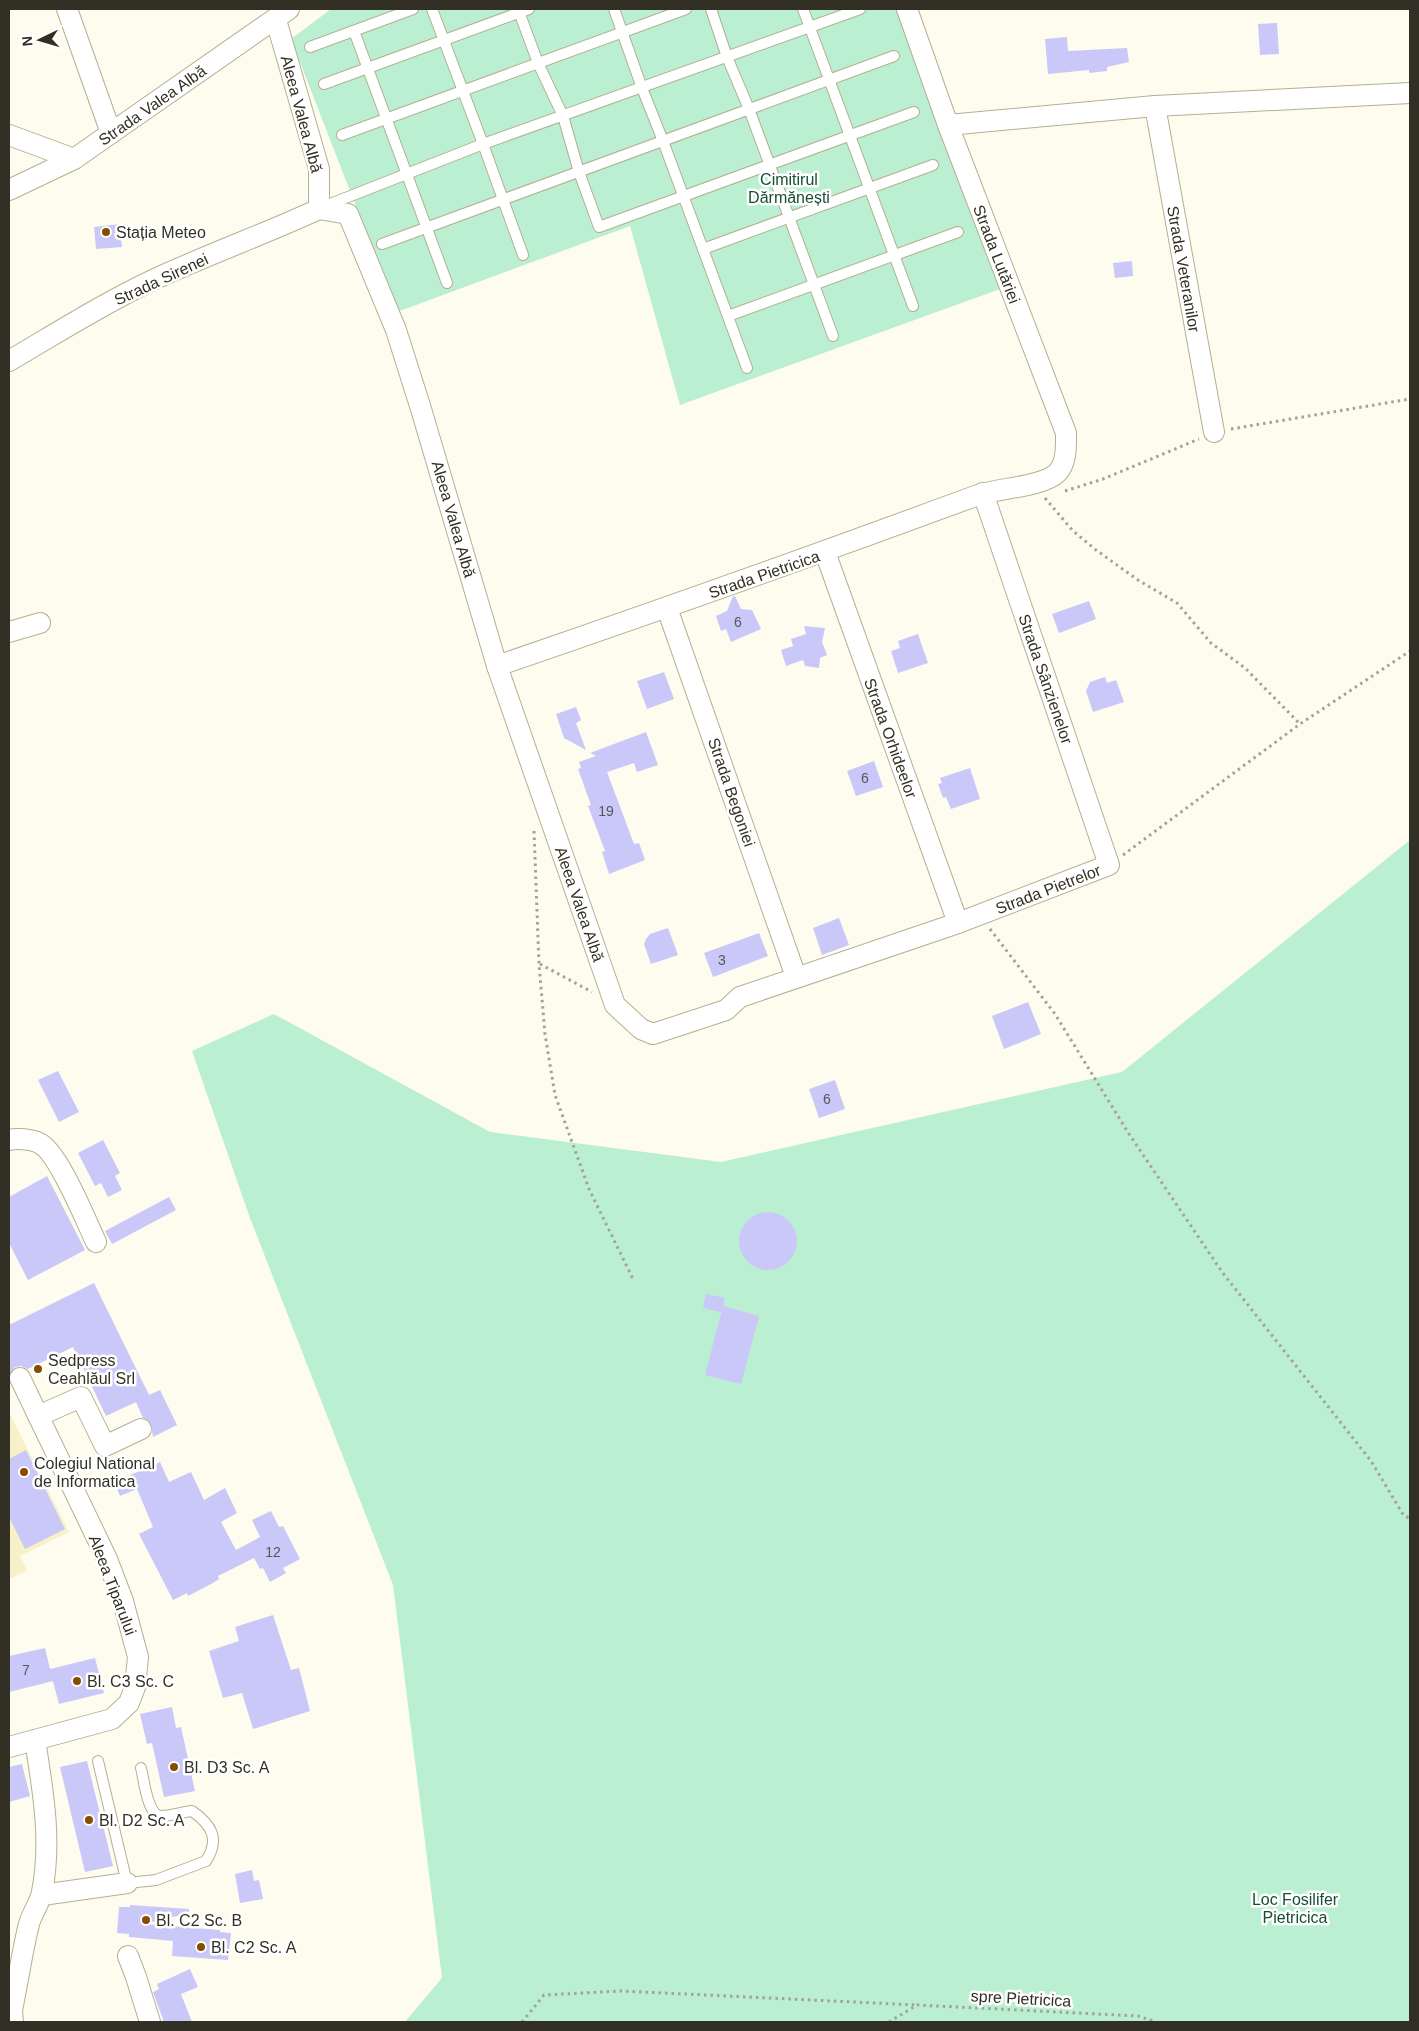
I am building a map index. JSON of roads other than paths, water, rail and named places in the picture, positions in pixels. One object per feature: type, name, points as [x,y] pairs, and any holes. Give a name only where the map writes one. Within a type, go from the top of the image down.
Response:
[{"type":"street","points":[[67,9],[111,133]]},
{"type":"street","name":"Strada Lutăriei","points":[[907,9],[948,126],[1066,433],[1064,462],[1058,472],[1046,479],[1031,483]]},
{"type":"street","name":"Strada Valea Albă","points":[[9,190],[74,160],[282,14]]},
{"type":"street","name":"Aleea Valea Albă","points":[[282,14],[319,170],[319,209],[348,214],[396,330],[497,666],[615,1005],[641,1029]]},
{"type":"street","points":[[948,126],[1155,106],[1410,93]]},
{"type":"street","name":"Strada Veteranilor","points":[[1155,106],[1214,432]]},
{"type":"street","points":[[9,135],[74,160]]},
{"type":"street","name":"Strada Sirenei","points":[[9,360],[133,290],[195,261],[280,228],[319,209]]},
{"type":"street","name":"Strada Pietricica","points":[[497,666],[825,552],[983,493],[1031,483]]},
{"type":"street","name":"Strada Sânzienelor","points":[[983,493],[1109,865]]},
{"type":"street","name":"Strada Orhideelor","points":[[825,552],[958,923]]},
{"type":"street","name":"Strada Begoniei","points":[[667,608],[796,977]]},
{"type":"street","points":[[9,632],[40,623]]},
{"type":"street","name":"Strada Pietrelor","points":[[641,1029],[653,1034],[726,1010],[740,997],[958,923],[1109,865]]},
{"type":"street","points":[[9,1140],[15,1139],[40,1143],[56,1159],[96,1242]]},
{"type":"street","name":"Aleea Tiparului","points":[[9,1747],[112,1720],[129,1703],[135,1687],[138,1657],[123,1601],[107,1559],[20,1378]]},
{"type":"street","points":[[38,1416],[81,1397],[105,1446],[141,1428]]},
{"type":"street","points":[[13,2022],[12,2010],[29,1921],[42,1895],[47,1833],[44,1797],[34,1740]]},
{"type":"street","points":[[42,1895],[126,1883]]},
{"type":"street","points":[[128,1956],[150,2022]]},
{"type":"lane","points":[[310,47],[413,9]]},
{"type":"lane","points":[[432,9],[484,144],[523,255]]},
{"type":"lane","points":[[614,9],[748,368]]},
{"type":"lane","points":[[342,135],[686,9]]},
{"type":"lane","points":[[711,9],[727,57],[749,109],[833,336]]},
{"type":"lane","points":[[803,9],[913,306]]},
{"type":"lane","points":[[319,209],[484,144],[860,9]]},
{"type":"lane","points":[[324,84],[522,10],[538,63],[563,116],[579,172],[599,227],[914,112]]},
{"type":"lane","points":[[354,30],[447,283]]},
{"type":"lane","points":[[382,244],[894,56]]},
{"type":"lane","points":[[704,249],[933,165]]},
{"type":"lane","points":[[728,316],[958,232]]},
{"type":"lane","points":[[98,1761],[126,1883],[156,1880],[206,1861],[214,1846],[214,1837],[209,1827],[203,1819],[192,1811],[159,1816],[154,1813],[150,1807],[141,1768]]},
{"type":"place","name":"Stația Meteo","points":[[106,232]]},
{"type":"place","name":"Sedpress Ceahlăul Srl","points":[[38,1369]]},
{"type":"place","name":"Colegiul National de Informatica","points":[[24,1472]]},
{"type":"place","name":"Bl. C3 Sc. C","points":[[77,1681]]},
{"type":"place","name":"Bl. D3 Sc. A","points":[[174,1767]]},
{"type":"place","name":"Bl. D2 Sc. A","points":[[89,1820]]},
{"type":"place","name":"Bl. C2 Sc. B","points":[[146,1920]]},
{"type":"place","name":"Bl. C2 Sc. A","points":[[201,1947]]},
{"type":"park label","name":"Cimitirul Dărmănești","points":[[789,188]]},
{"type":"park label","name":"Loc Fosilifer Pietricica","points":[[1295,1908]]}]
